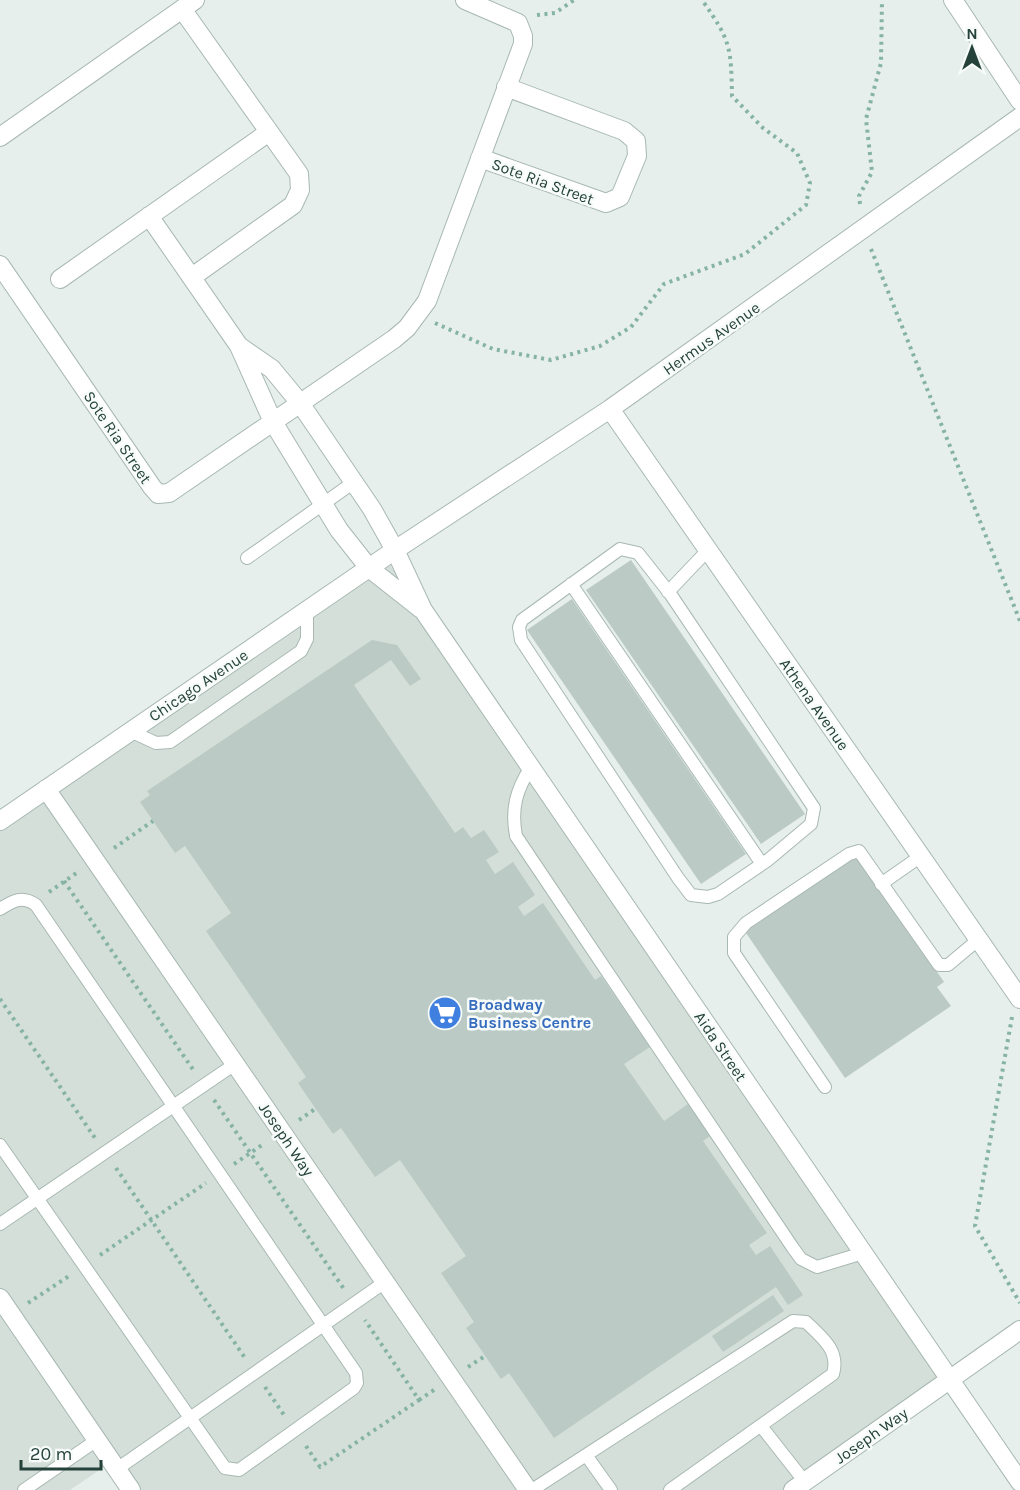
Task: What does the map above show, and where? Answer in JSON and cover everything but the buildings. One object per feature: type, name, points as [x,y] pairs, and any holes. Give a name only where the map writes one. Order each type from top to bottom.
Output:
[{"type":"street","points":[[465,0],[512,19]]},
{"type":"street","points":[[952,0],[1020,101]]},
{"type":"street","points":[[0,137],[189,4],[298,174],[297,198],[293,205],[192,278]]},
{"type":"street","name":"Sote Ria Street","points":[[0,265],[158,494],[169,493],[394,339],[419,314],[433,287],[523,44],[521,29],[512,19]]},
{"type":"street","name":"Sote Ria Street","points":[[480,158],[598,202],[614,201],[620,197],[627,182],[638,148],[631,135],[506,87]]},
{"type":"street","name":"Hermus Avenue","points":[[395,550],[610,409],[1020,117]]},
{"type":"street","points":[[60,279],[269,132]]},
{"type":"street","points":[[149,216],[239,346],[273,422],[339,530],[369,568]]},
{"type":"street","points":[[239,346],[272,369],[300,403],[354,482],[395,550]]},
{"type":"street","name":"Athena Avenue","points":[[610,409],[1019,993]]},
{"type":"street","name":"Chicago Avenue","points":[[0,821],[395,550]]},
{"type":"street","name":"Aida Street","points":[[395,550],[423,610],[1020,1482]]},
{"type":"street","name":"Aida Street","points":[[369,568],[423,610]]},
{"type":"street","name":"Joseph Way","points":[[46,789],[530,1490]]},
{"type":"street","points":[[0,1298],[131,1490]]},
{"type":"street","points":[[950,1380],[1020,1330]]},
{"type":"street","name":"Joseph Way","points":[[799,1486],[950,1380]]},
{"type":"lane","points":[[247,558],[354,482]]},
{"type":"lane","points":[[625,549],[638,553],[668,592],[814,808],[811,824],[762,864],[718,894],[708,897],[691,895],[521,640],[519,627],[522,620],[571,584],[617,551],[625,549]]},
{"type":"lane","points":[[668,592],[708,550]]},
{"type":"lane","points":[[571,584],[762,864]]},
{"type":"lane","points":[[130,731],[156,743],[170,742],[302,651],[307,639],[307,611]]},
{"type":"lane","points":[[531,767],[519,786],[513,809],[516,836],[793,1248],[801,1259],[817,1267],[863,1253]]},
{"type":"lane","points":[[825,1087],[734,953],[733,943],[747,923],[849,854],[862,853],[881,884],[939,965],[948,965],[979,939]]},
{"type":"lane","points":[[881,884],[921,856]]},
{"type":"lane","points":[[0,909],[16,900],[30,901],[36,905],[356,1373],[354,1388],[239,1470],[230,1471],[221,1465],[0,1145]]},
{"type":"lane","points":[[0,1224],[235,1064]]},
{"type":"lane","points":[[117,1469],[385,1282]]},
{"type":"lane","points":[[530,1490],[793,1321],[806,1322],[833,1350],[836,1360],[833,1374],[670,1490]]},
{"type":"lane","points":[[761,1426],[799,1486]]},
{"type":"lane","points":[[24,1490],[96,1440]]},
{"type":"lane","points":[[586,1455],[611,1490]]},
{"type":"path","points":[[512,19],[555,13],[574,0]]},
{"type":"path","points":[[419,314],[448,331],[493,349],[551,360],[600,346],[631,327],[664,284],[745,254],[806,205],[810,183],[797,153],[763,128],[732,96],[731,55],[725,32],[702,0]]},
{"type":"path","points":[[882,0],[881,63],[866,119],[872,172],[859,196],[863,229],[1020,621]]},
{"type":"path","points":[[1019,993],[975,1226],[1020,1303]]},
{"type":"path","points":[[11,1315],[315,1109]]},
{"type":"shaded area","points":[[383,555],[947,1379],[790,1490],[129,1490],[110,1463],[70,1490],[0,1490],[0,818]]},
{"type":"place","name":"Broadway Business Centre","points":[[445,1013]]}]
